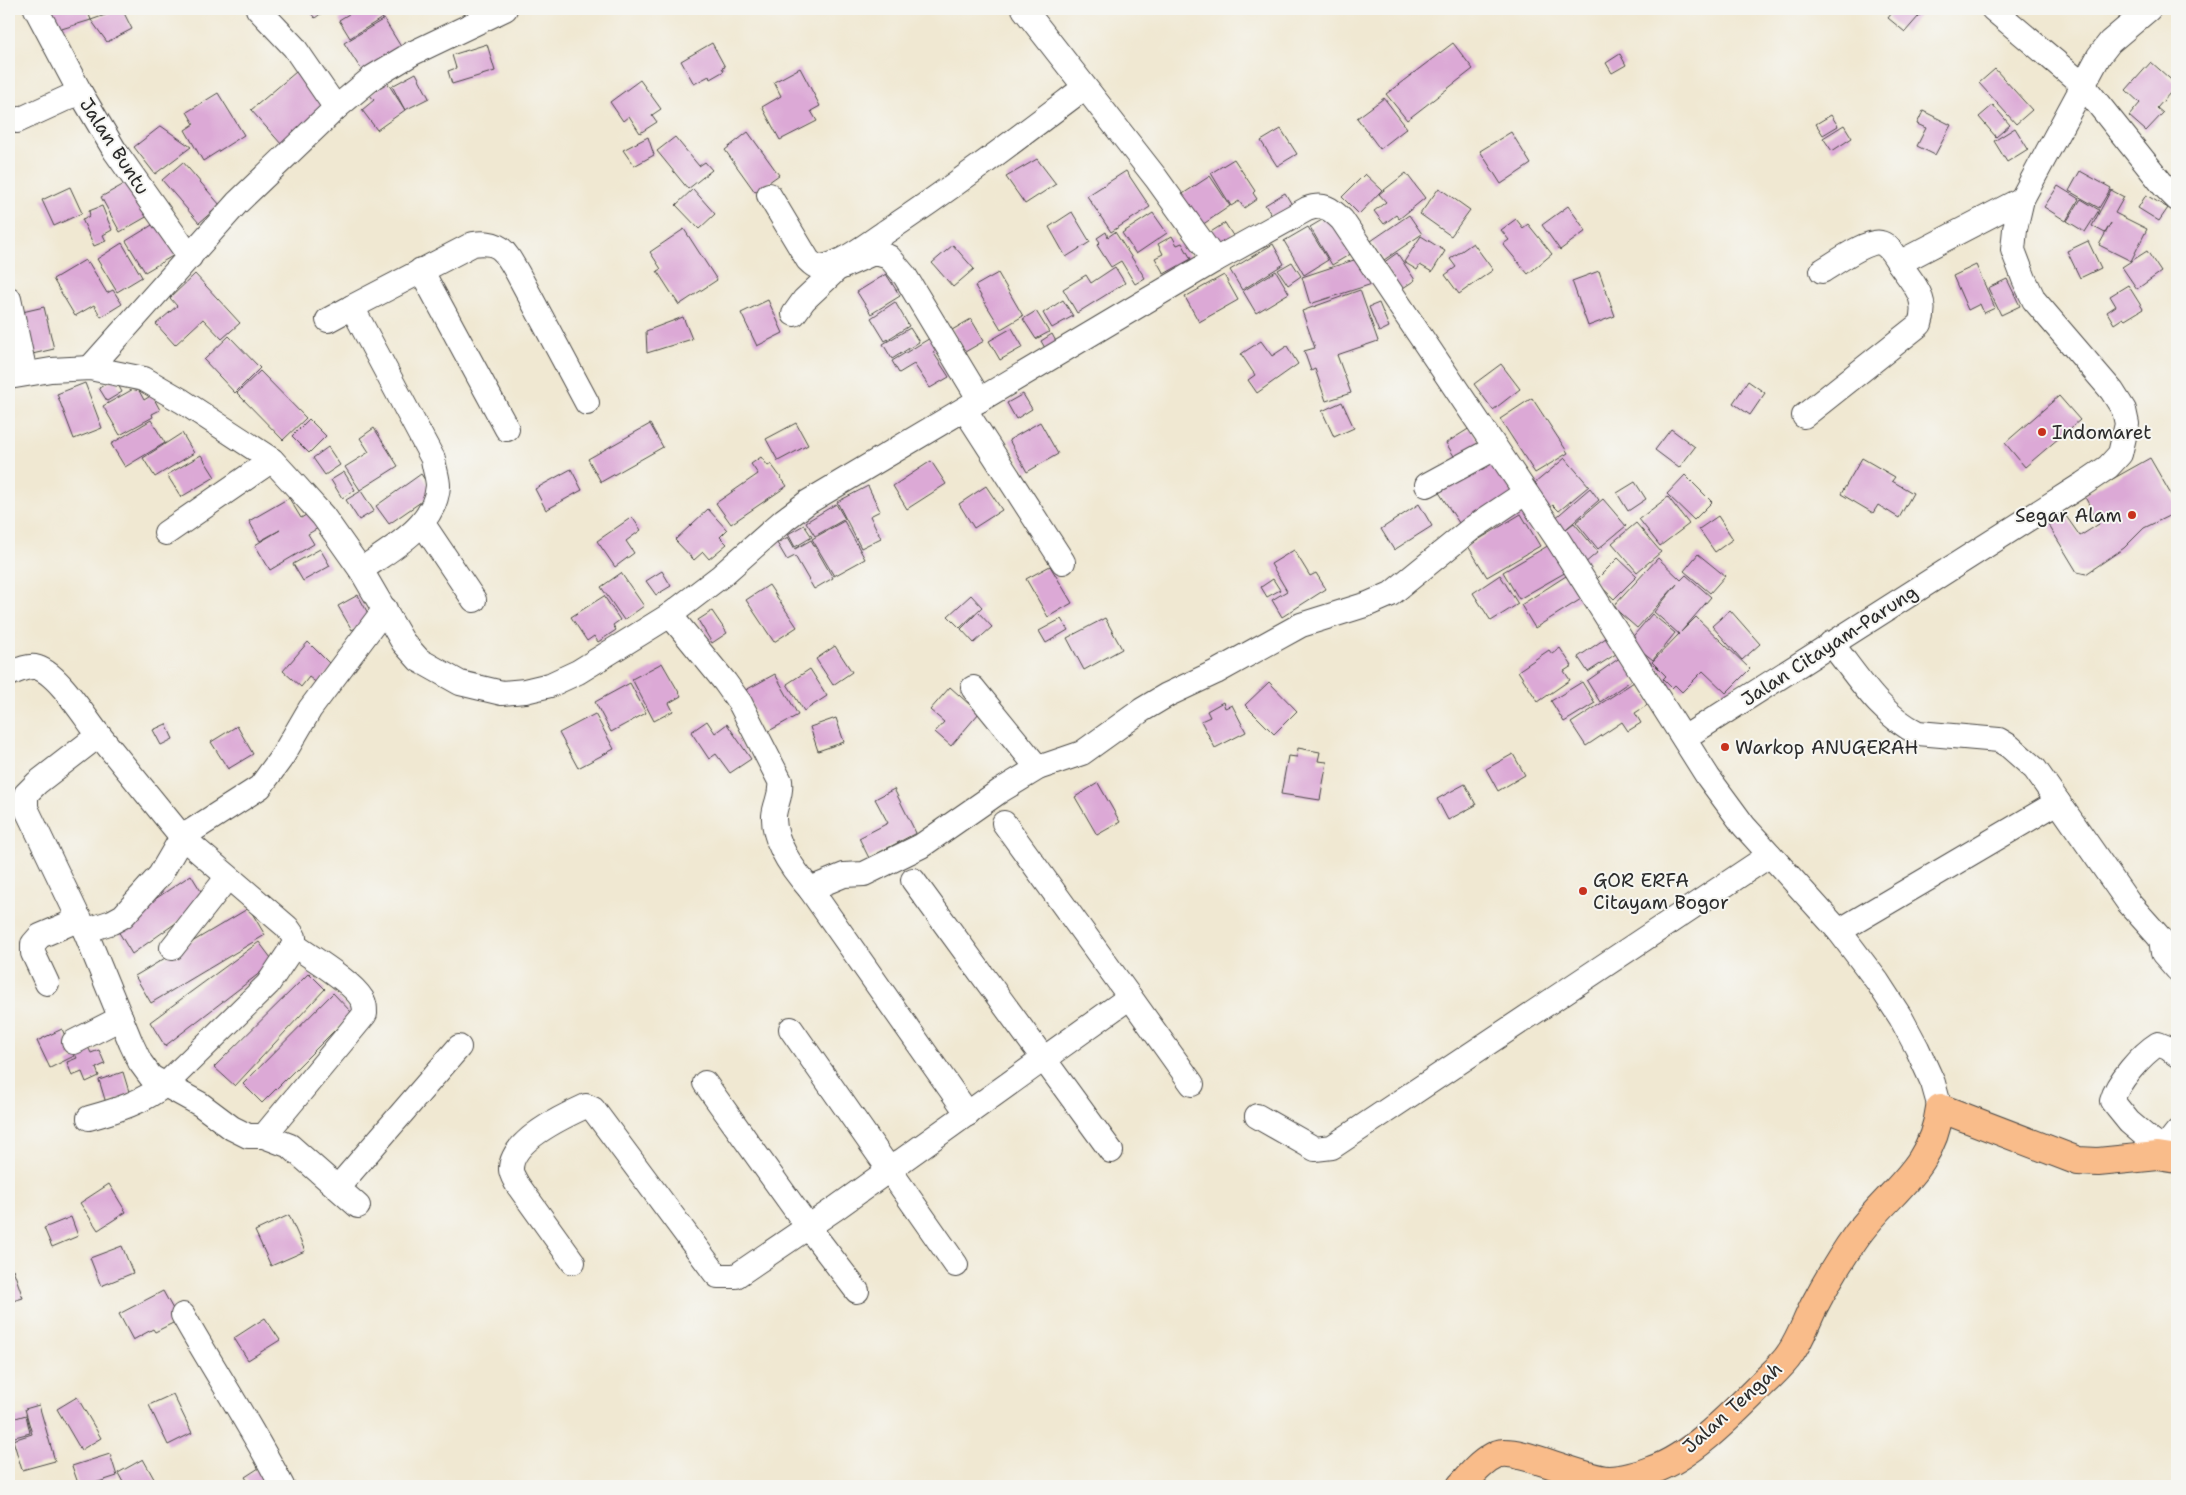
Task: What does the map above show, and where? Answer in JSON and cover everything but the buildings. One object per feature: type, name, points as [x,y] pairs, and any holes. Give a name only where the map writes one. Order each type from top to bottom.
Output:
[{"type":"main road","points":[[1940,1108],[2078,1161],[2098,1162],[2166,1155]]},
{"type":"main road","name":"Jalan Tengah","points":[[1461,1486],[1483,1462],[1500,1453],[1518,1455],[1585,1476],[1608,1480],[1653,1470],[1674,1459],[1702,1439],[1734,1412],[1790,1354],[1816,1302],[1857,1235],[1916,1170],[1929,1149],[1938,1126],[1940,1108]]},
{"type":"street","points":[[36,9],[80,92]]},
{"type":"street","points":[[258,9],[294,47],[336,108]]},
{"type":"street","points":[[90,368],[237,204],[336,108],[373,77],[413,53],[505,9]]},
{"type":"street","points":[[1024,9],[1156,178],[1215,260]]},
{"type":"street","points":[[1993,9],[2083,85],[2164,186],[2177,199]]},
{"type":"street","name":"Jalan Citayam-Parung","points":[[1684,738],[2089,480],[2108,467],[2120,454],[2127,424],[2124,410],[2112,391],[2034,300],[2013,250],[2015,229],[2022,199],[2099,56],[2110,42],[2148,9]]},
{"type":"street","points":[[769,195],[808,260],[813,266],[821,267],[838,261],[862,248],[948,191],[1084,88]]},
{"type":"street","name":"Jalan Buntu","points":[[17,121],[80,92],[115,151],[190,257]]},
{"type":"street","points":[[1899,263],[2022,199]]},
{"type":"street","points":[[9,299],[17,375],[51,370],[90,368],[144,379],[182,401],[272,460],[323,516],[361,570],[403,642],[419,660],[460,683],[502,693],[525,691],[550,685],[578,672],[670,615],[721,576],[784,520],[808,502],[1215,260],[1306,209],[1318,205],[1326,206],[1342,220],[1558,540],[1719,791],[1744,826],[1839,931],[1877,981],[1901,1018],[1933,1083],[1940,1108]]},
{"type":"street","points":[[328,320],[473,244],[486,242],[498,245],[513,264],[587,403]]},
{"type":"street","points":[[1804,416],[1920,324],[1924,311],[1922,299],[1888,247],[1880,242],[1870,243],[1822,271]]},
{"type":"street","points":[[794,314],[804,300],[837,269],[871,254],[890,257],[905,276],[972,405],[1063,562]]},
{"type":"street","points":[[421,270],[507,429]]},
{"type":"street","points":[[352,307],[432,460],[438,485],[435,498],[423,524],[361,570]]},
{"type":"street","points":[[1427,485],[1495,448]]},
{"type":"street","points":[[166,533],[272,460]]},
{"type":"street","points":[[810,889],[844,876],[864,874],[921,846],[1038,768],[1082,753],[1142,710],[1167,695],[1216,672],[1301,625],[1368,604],[1391,594],[1471,529],[1525,493]]},
{"type":"street","points":[[423,524],[474,600]]},
{"type":"street","points":[[47,983],[33,953],[33,944],[40,936],[82,925],[112,922],[123,916],[136,904],[160,875],[182,837],[260,787],[282,757],[310,709],[385,609]]},
{"type":"street","points":[[670,615],[740,703],[777,774],[781,786],[781,795],[774,814],[776,833],[797,874],[810,889],[968,1114]]},
{"type":"street","points":[[1831,643],[1882,706],[1908,728],[1918,733],[1999,740],[2009,746],[2035,769],[2128,902],[2161,939],[2163,953],[2177,969]]},
{"type":"street","points":[[9,674],[22,668],[34,667],[47,672],[182,837],[227,878],[287,927],[294,938],[294,945],[268,984],[166,1084],[155,1093],[130,1106],[89,1118]]},
{"type":"street","points":[[973,688],[1038,768]]},
{"type":"street","points":[[98,735],[17,799],[26,808],[82,925],[140,1062],[151,1077],[200,1104],[232,1128],[248,1136],[264,1136],[290,1146],[358,1206]]},
{"type":"street","points":[[1839,931],[2058,802]]},
{"type":"street","points":[[1004,823],[1192,1084]]},
{"type":"street","points":[[1257,1116],[1315,1149],[1332,1147],[1770,855]]},
{"type":"street","points":[[172,948],[227,878]]},
{"type":"street","points":[[913,880],[1111,1152]]},
{"type":"street","points":[[264,1136],[365,1014],[364,1002],[361,996],[348,984],[294,945]]},
{"type":"street","points":[[573,1262],[517,1184],[511,1170],[514,1157],[522,1146],[556,1120],[586,1106],[593,1109],[718,1276],[736,1276],[890,1170],[1130,997]]},
{"type":"street","points":[[74,1042],[121,1018]]},
{"type":"street","points":[[791,1029],[956,1265]]},
{"type":"street","points":[[2177,1055],[2168,1048],[2158,1044],[2149,1049],[2130,1071],[2114,1094],[2112,1101],[2129,1122],[2166,1155],[2177,1132]]},
{"type":"street","points":[[338,1187],[459,1047]]},
{"type":"street","points":[[705,1083],[808,1227],[857,1291]]},
{"type":"street","points":[[183,1315],[219,1380],[260,1444],[282,1486]]},
{"type":"place","name":"Indomaret","points":[[2042,432]]},
{"type":"place","name":"Segar Alam","points":[[2132,515]]},
{"type":"place","name":"Warkop ANUGERAH","points":[[1725,747]]},
{"type":"place","name":"GOR ERFA Citayam Bogor","points":[[1583,891]]}]
